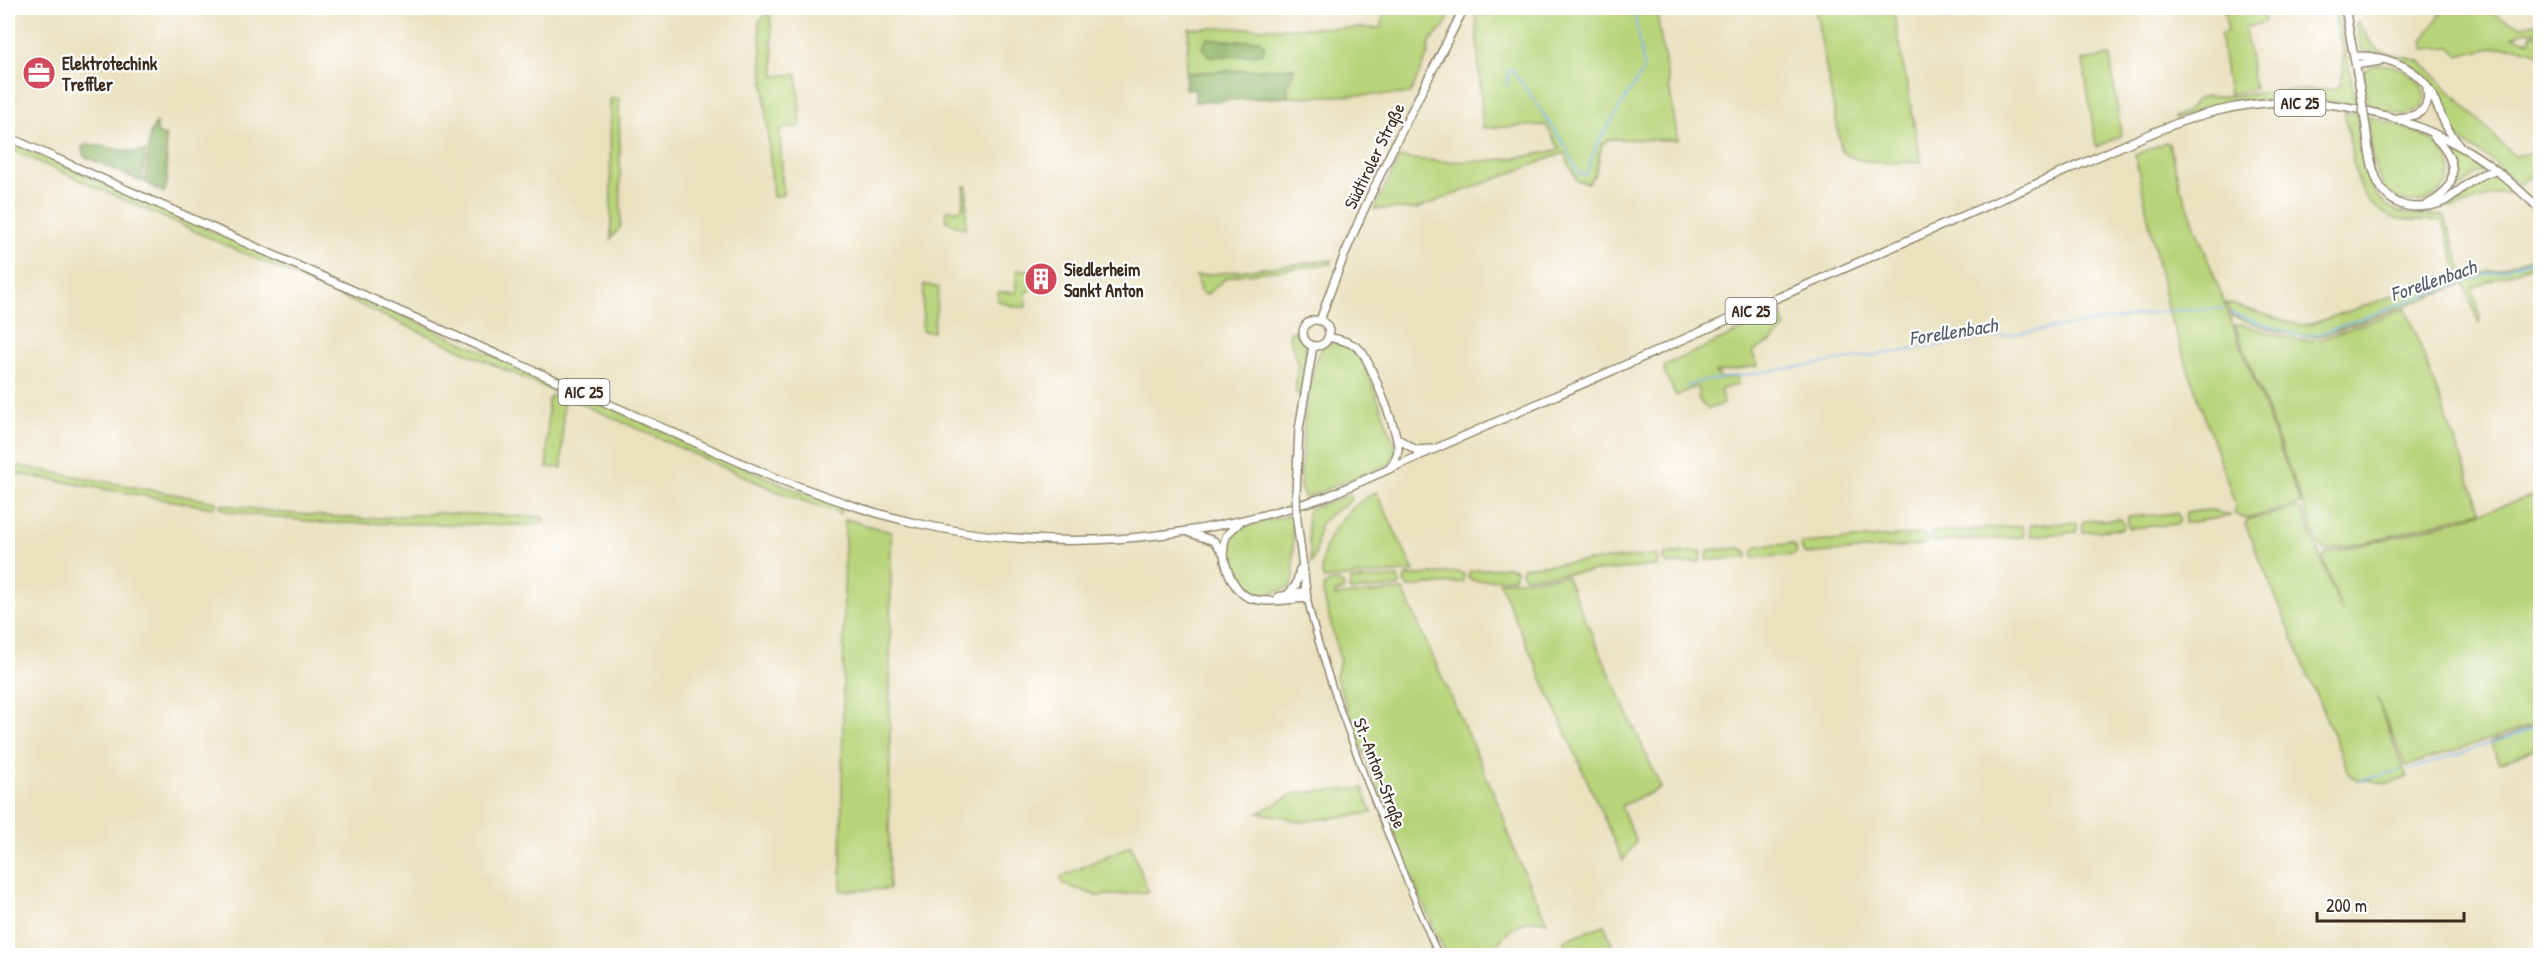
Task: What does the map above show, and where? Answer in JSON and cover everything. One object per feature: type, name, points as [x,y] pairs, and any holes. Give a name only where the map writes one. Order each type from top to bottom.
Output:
[{"type":"main road","name":"Südtiroler Straße","points":[[1320,321],[1331,285],[1366,206],[1464,8]]},
{"type":"main road","points":[[2345,8],[2355,56],[2371,164],[2381,188],[2397,202],[2424,207],[2443,199],[2484,172],[2497,171]]},
{"type":"main road","points":[[2355,56],[2383,60],[2406,67],[2426,85],[2432,94],[2445,128],[2461,147]]},
{"type":"main road","points":[[2356,65],[2383,60]]},
{"type":"main road","points":[[2392,118],[2413,117],[2421,112],[2428,100],[2426,85]]},
{"type":"main road","name":"AIC 25","points":[[8,136],[773,477],[842,502],[911,522],[989,535],[1042,540],[1099,540],[1187,532],[1239,523],[1328,496],[2182,121],[2220,110],[2294,102],[2344,106],[2392,118],[2461,147],[2497,171],[2541,209]]},
{"type":"main road","points":[[2427,132],[2444,146],[2452,162],[2450,183],[2443,199]]},
{"type":"main road","points":[[1320,321],[1327,327],[1328,337],[1322,344],[1313,346],[1305,340],[1304,331],[1310,322],[1320,321]]},
{"type":"main road","points":[[1328,337],[1349,343],[1361,351],[1398,439],[1398,455],[1387,471]]},
{"type":"main road","points":[[1307,598],[1301,561],[1296,493],[1302,404],[1313,346]]},
{"type":"main road","points":[[1398,439],[1416,450],[1434,449]]},
{"type":"main road","points":[[1239,523],[1225,539],[1225,555],[1231,580],[1241,594],[1256,600],[1307,598]]},
{"type":"main road","points":[[1187,532],[1214,541],[1225,555]]},
{"type":"main road","points":[[1289,593],[1298,580],[1301,561]]},
{"type":"main road","points":[[1267,600],[1289,593],[1307,598]]},
{"type":"street","name":"St.-Anton-Straße","points":[[1307,598],[1318,646],[1339,708],[1404,878],[1439,956]]},
{"type":"green space","points":[[1443,8],[1453,8],[1445,25],[1429,43],[1428,54],[1410,94],[1288,97],[1287,84],[1294,68],[1186,73],[1189,28],[1382,28],[1383,12],[1443,12]]},
{"type":"green space","points":[[1475,8],[1656,8],[1678,140],[1609,139],[1602,144],[1595,175],[1588,183],[1577,181],[1564,153],[1416,209],[1374,209],[1400,157],[1439,161],[1480,161],[1522,157],[1560,149],[1546,125],[1483,128]]},
{"type":"green space","points":[[1815,8],[1893,8],[1921,162],[1870,162],[1842,152]]},
{"type":"green space","points":[[2224,8],[2262,8],[2265,22],[2245,28],[2255,89],[2229,94],[2220,34],[2228,31]]},
{"type":"green space","points":[[2333,8],[2338,8],[2356,105],[2310,100],[2265,101],[2220,107],[2176,119],[2174,117],[2187,111],[2197,100],[2205,96],[2221,97],[2291,90],[2337,89],[2343,73],[2343,62]]},
{"type":"green space","points":[[2445,8],[2486,8],[2502,19],[2522,26],[2540,22],[2540,32],[2526,31],[2513,37],[2530,41],[2532,34],[2540,35],[2540,54],[2531,50],[2510,47],[2458,56],[2451,47],[2424,49],[2422,41]]},
{"type":"green space","points":[[770,14],[775,76],[797,74],[801,126],[780,129],[783,195],[773,197],[759,22],[764,15]]},
{"type":"green space","points":[[2358,22],[2371,43],[2380,51],[2420,61],[2514,156],[2538,152],[2540,167],[2520,185],[2493,162],[2452,133],[2431,82],[2420,70],[2403,61],[2362,50],[2355,24]]},
{"type":"green space","points":[[1207,38],[1236,41],[1259,40],[1264,45],[1263,53],[1209,56],[1202,48]]},
{"type":"green space","points":[[2110,56],[2121,136],[2096,147],[2083,60]]},
{"type":"green space","points":[[2382,64],[2404,70],[2420,84],[2425,98],[2420,110],[2404,115],[2367,106],[2364,71],[2370,66]]},
{"type":"green space","points":[[1295,68],[1287,84],[1288,97],[1195,102],[1195,89],[1185,89],[1186,73]]},
{"type":"green space","points":[[610,99],[619,99],[621,226],[611,239]]},
{"type":"green space","points":[[2344,112],[2357,114],[2366,175],[2380,200],[2392,209],[2408,214],[2445,217],[2464,277],[2470,278],[2540,255],[2540,262],[2472,288],[2480,315],[2479,324],[2464,284],[2324,335],[2289,334],[2232,316],[2227,303],[2299,325],[2311,324],[2458,274],[2443,221],[2396,218],[2380,211],[2369,201],[2361,189],[2356,174]]},
{"type":"green space","points":[[2368,116],[2419,133],[2443,151],[2450,165],[2449,178],[2442,190],[2431,198],[2418,202],[2404,201],[2391,194],[2380,180],[2375,165]]},
{"type":"green space","points":[[156,123],[158,134],[166,136],[167,183],[164,193],[145,182],[150,134]]},
{"type":"green space","points":[[8,141],[125,193],[137,201],[144,201],[315,277],[333,288],[342,289],[793,489],[841,506],[840,514],[779,492],[8,148]]},
{"type":"green space","points":[[2166,142],[2169,144],[2180,186],[2301,504],[2246,519],[2234,513],[2235,504],[2168,311],[2135,155]]},
{"type":"green space","points":[[88,144],[133,152],[145,151],[142,182],[83,155],[82,147]]},
{"type":"green space","points":[[2449,146],[2488,170],[2478,173],[2447,196],[2455,171],[2454,159]]},
{"type":"green space","points":[[2489,176],[2497,178],[2515,193],[2501,193],[2453,208],[2449,207],[2449,202],[2481,178]]},
{"type":"green space","points":[[964,186],[967,186],[966,229],[946,221],[946,210],[958,210],[963,207]]},
{"type":"green space","points":[[1332,260],[1330,264],[1226,278],[1206,295],[1200,291],[1196,276]]},
{"type":"green space","points":[[1016,270],[1031,270],[1031,291],[1026,291],[1026,307],[1015,307],[998,301],[998,292],[1016,292]]},
{"type":"green space","points":[[924,284],[939,288],[933,332],[922,331]]},
{"type":"green space","points":[[2406,308],[2481,511],[2368,542],[2324,550],[2317,542],[2235,325],[2240,324],[2300,340],[2322,339]]},
{"type":"green space","points":[[1782,312],[1785,328],[1771,342],[1752,352],[1758,366],[1715,373],[1724,379],[1737,376],[1738,384],[1720,390],[1724,404],[1708,409],[1700,400],[1698,388],[1694,387],[1676,396],[1664,371],[1665,365]]},
{"type":"green space","points":[[1294,331],[1301,336],[1306,351],[1305,370],[1299,395],[1295,391],[1298,365],[1289,336]]},
{"type":"green space","points":[[1333,343],[1352,350],[1365,365],[1396,448],[1394,458],[1389,464],[1305,498],[1300,487],[1305,411],[1316,359],[1323,347]]},
{"type":"green space","points":[[554,395],[563,399],[562,468],[547,467],[548,402]]},
{"type":"green space","points":[[8,464],[216,502],[216,505],[212,508],[8,472]]},
{"type":"green space","points":[[1376,492],[1414,571],[1323,579],[1324,552],[1336,528],[1354,507]]},
{"type":"green space","points":[[2540,493],[2540,723],[2406,766],[2376,697],[2407,778],[2387,784],[2370,780],[2357,781],[2349,773],[2245,524],[2249,520],[2295,508],[2302,511],[2343,614],[2323,559],[2326,553],[2434,526]]},
{"type":"green space","points":[[1350,494],[1352,499],[1321,524],[1316,554],[1311,563],[1308,510]]},
{"type":"green space","points":[[220,504],[284,513],[367,519],[439,513],[544,517],[544,521],[540,525],[324,523],[230,512],[221,508]]},
{"type":"green space","points":[[2212,510],[2231,516],[2185,523],[2186,512]]},
{"type":"green space","points":[[2177,513],[2180,519],[2178,524],[2130,528],[2128,526],[2128,517]]},
{"type":"green space","points":[[1292,514],[1294,578],[1290,587],[1268,594],[1254,594],[1241,584],[1231,566],[1228,546],[1230,538],[1240,528]]},
{"type":"green space","points":[[845,519],[891,532],[889,889],[841,891]]},
{"type":"green space","points":[[2120,519],[2124,524],[2123,529],[2083,532],[2082,523],[2084,521]]},
{"type":"green space","points":[[2075,522],[2076,532],[2031,536],[2030,525]]},
{"type":"green space","points":[[2022,526],[2024,537],[1932,542],[1931,537],[1934,532]]},
{"type":"green space","points":[[1922,534],[1927,538],[1925,545],[1805,554],[1801,550],[1802,543]]},
{"type":"green space","points":[[1791,544],[1796,547],[1796,553],[1793,555],[1754,558],[1752,553],[1756,546]]},
{"type":"green space","points":[[1739,548],[1747,551],[1747,558],[1707,560],[1708,550]]},
{"type":"green space","points":[[1702,552],[1700,562],[1668,565],[1664,561],[1665,554]]},
{"type":"green space","points":[[1656,555],[1659,559],[1657,566],[1525,577],[1522,574],[1522,567]]},
{"type":"green space","points":[[1507,567],[1516,569],[1514,578],[1475,581],[1468,578],[1470,571]]},
{"type":"green space","points":[[1458,572],[1464,574],[1463,582],[1408,587],[1404,582],[1406,576]]},
{"type":"green space","points":[[1566,576],[1661,788],[1621,806],[1636,841],[1623,861],[1499,582]]},
{"type":"green space","points":[[1398,577],[1400,585],[1398,587],[1351,591],[1349,588],[1351,580]]},
{"type":"green space","points":[[1339,581],[1344,585],[1343,591],[1336,592],[1335,596],[1403,590],[1500,807],[1515,853],[1547,922],[1537,920],[1520,923],[1506,934],[1489,955],[1446,955],[1407,868],[1336,677],[1340,660],[1323,593],[1324,586],[1328,583]]},
{"type":"green space","points":[[2540,725],[2540,747],[2499,763],[2490,742]]},
{"type":"green space","points":[[1363,788],[1372,813],[1299,822],[1285,817],[1258,813],[1296,793]]},
{"type":"green space","points":[[1131,845],[1148,892],[1098,896],[1063,884],[1061,877]]},
{"type":"green space","points":[[1604,925],[1616,955],[1564,955],[1564,940]]},
{"type":"waterway","points":[[1507,86],[1509,69],[1512,69],[1567,148],[1578,173],[1586,175],[1597,144],[1644,69],[1634,8]]},
{"type":"waterway","name":"Forellenbach","points":[[2230,313],[2302,336],[2322,333],[2411,300],[2540,257]]},
{"type":"waterway","name":"Forellenbach","points":[[1687,386],[1698,382],[2167,311],[2224,308]]},
{"type":"waterway","points":[[2409,770],[2540,727]]},
{"type":"waterway","points":[[2357,781],[2401,770]]},
{"type":"place","name":"Elektrotechink Treffler","points":[[39,73]]},
{"type":"place","name":"Siedlerheim Sankt Anton","points":[[1041,279]]}]
